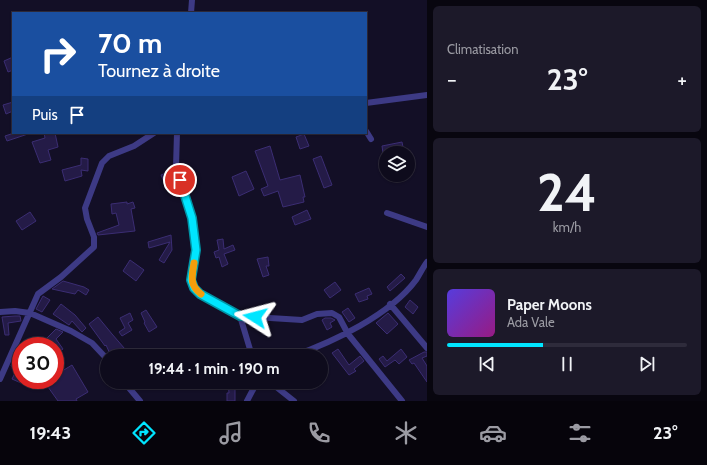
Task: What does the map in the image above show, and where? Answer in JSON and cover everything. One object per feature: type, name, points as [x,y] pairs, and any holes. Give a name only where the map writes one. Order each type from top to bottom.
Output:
[{"type":"street","points":[[191,12],[192,0]]},
{"type":"street","points":[[367,103],[427,95]]},
{"type":"street","points":[[367,133],[371,139]]},
{"type":"street","points":[[0,379],[38,294],[61,277],[94,247],[94,237],[87,219],[85,208],[102,163],[108,156],[134,146],[152,134]]},
{"type":"street","points":[[177,134],[176,167],[192,218],[196,250],[191,280],[194,288],[200,294],[240,316],[302,320],[317,314],[332,313],[338,317],[348,334],[402,401]]},
{"type":"street","points":[[387,213],[427,227]]},
{"type":"street","points":[[310,349],[348,334],[390,304],[415,280],[426,265]]},
{"type":"street","points":[[390,304],[427,348]]},
{"type":"street","points":[[0,312],[15,311],[30,313],[71,331],[92,343],[100,352]]},
{"type":"street","points":[[240,316],[250,349]]},
{"type":"street","points":[[130,389],[140,401]]},
{"type":"street","points":[[247,401],[253,389]]},
{"type":"street","points":[[279,389],[294,401]]},
{"type":"building","points":[[12,57],[12,70],[8,72],[4,61]]},
{"type":"building","points":[[12,102],[12,111],[6,114],[3,105]]},
{"type":"building","points":[[12,134],[28,134],[7,141],[5,136]]},
{"type":"building","points":[[44,134],[55,134],[58,147],[48,150],[51,160],[40,163],[32,142],[45,138]]},
{"type":"building","points":[[304,134],[309,146],[300,149],[296,137]]},
{"type":"building","points":[[402,142],[403,146],[382,146]]},
{"type":"building","points":[[270,146],[280,180],[300,175],[305,197],[303,197],[304,202],[283,207],[278,191],[264,196],[261,189],[268,186],[255,151]]},
{"type":"building","points":[[321,156],[332,185],[324,188],[313,159]]},
{"type":"building","points":[[81,158],[88,159],[88,171],[81,170],[82,176],[65,181],[62,170],[81,165]]},
{"type":"building","points":[[171,171],[174,180],[165,184],[161,175]]},
{"type":"building","points":[[246,171],[254,189],[239,196],[232,177]]},
{"type":"building","points":[[127,202],[127,204],[133,202],[135,208],[131,209],[135,231],[98,235],[97,233],[119,225],[116,213],[112,214],[111,204]]},
{"type":"building","points":[[307,210],[311,219],[295,225],[292,217]]},
{"type":"building","points":[[30,212],[36,221],[22,230],[16,221]]},
{"type":"building","points":[[171,235],[172,250],[164,263],[159,260],[170,242],[149,248],[148,242]]},
{"type":"building","points":[[223,239],[224,249],[233,245],[235,250],[224,254],[228,264],[222,267],[219,257],[216,258],[214,252],[219,250],[217,240]]},
{"type":"building","points":[[268,257],[269,266],[266,266],[269,275],[263,277],[257,259]]},
{"type":"building","points":[[130,260],[144,270],[136,281],[123,271]]},
{"type":"building","points":[[401,274],[405,278],[390,291],[387,287]]},
{"type":"building","points":[[63,281],[89,290],[86,295],[78,290],[75,294],[52,289]]},
{"type":"building","points":[[335,282],[341,290],[330,298],[324,290]]},
{"type":"building","points":[[369,288],[372,294],[367,296],[368,299],[359,302],[355,294]]},
{"type":"building","points":[[43,296],[50,300],[42,312],[36,309]]},
{"type":"building","points":[[410,300],[418,307],[413,314],[405,307]]},
{"type":"building","points":[[61,304],[75,315],[86,328],[82,332],[72,321],[69,325],[53,314]]},
{"type":"building","points":[[348,308],[355,318],[349,322],[342,312]]},
{"type":"building","points":[[146,310],[157,327],[149,332],[141,313]]},
{"type":"building","points":[[130,313],[133,320],[128,323],[132,330],[122,336],[119,332],[125,328],[120,318]]},
{"type":"building","points":[[388,313],[398,324],[387,334],[376,323]]},
{"type":"building","points":[[20,316],[21,321],[8,323],[9,335],[5,335],[2,317]]},
{"type":"building","points":[[98,317],[125,349],[108,349],[89,324]]},
{"type":"building","points":[[325,318],[335,320],[330,323],[332,327],[327,330],[322,320]]},
{"type":"building","points":[[56,329],[63,332],[58,337],[48,337]]},
{"type":"building","points":[[338,349],[349,365],[360,356],[364,361],[354,369],[356,371],[349,375],[332,353]]},
{"type":"building","points":[[401,349],[407,357],[399,364],[395,360],[385,367],[379,359],[383,356],[387,361]]},
{"type":"building","points":[[424,352],[427,352],[427,356],[422,358],[427,366],[427,382],[414,363],[412,364],[409,360]]},
{"type":"building","points":[[72,365],[88,392],[76,399],[77,401],[58,401],[49,389],[64,389],[64,370]]},
{"type":"building","points":[[229,389],[235,389],[235,401],[227,401],[227,393],[229,393]]},
{"type":"slow traffic","points":[[194,263],[191,280],[194,288],[201,294]]},
{"type":"route","points":[[180,180],[192,218],[196,250],[191,280],[194,288],[200,294],[240,316],[255,317]]}]
